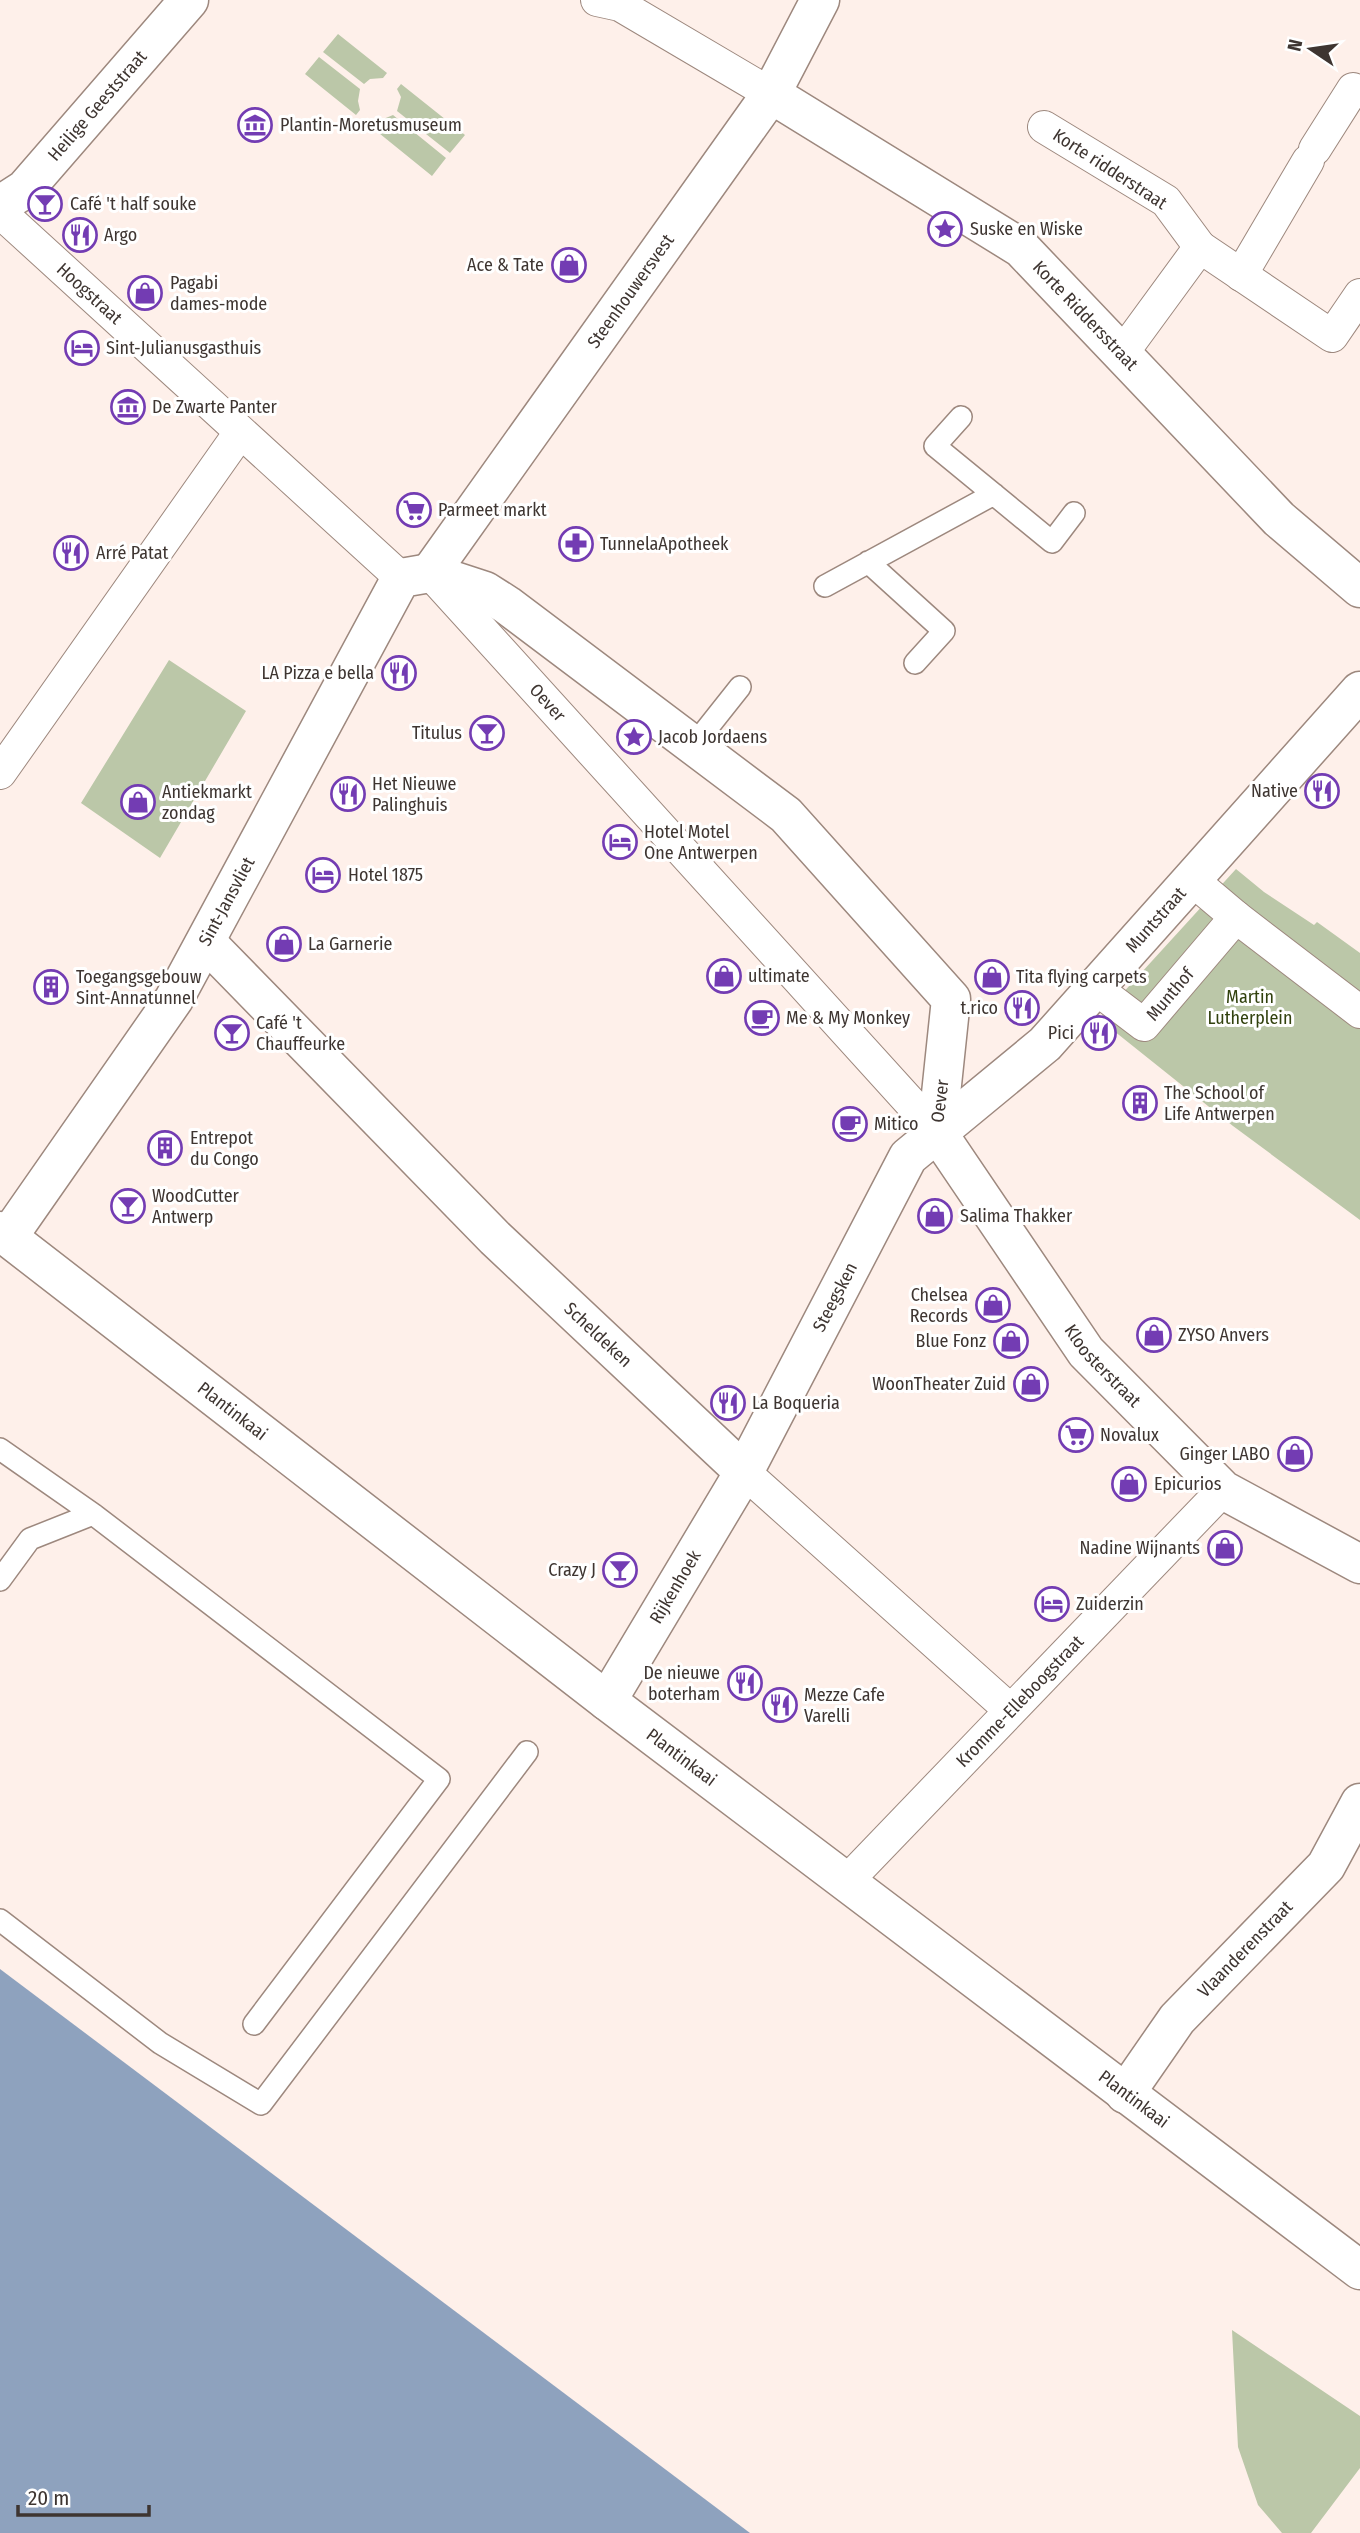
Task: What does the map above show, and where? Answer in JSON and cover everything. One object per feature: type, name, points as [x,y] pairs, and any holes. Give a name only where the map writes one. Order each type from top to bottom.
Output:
[{"type":"street","name":"Heilige Geeststraat","points":[[0,205],[24,189],[190,0]]},
{"type":"street","points":[[597,0],[620,5],[771,94]]},
{"type":"street","name":"Steenhouwersvest","points":[[415,575],[771,94],[820,0]]},
{"type":"street","points":[[1241,275],[1353,89]]},
{"type":"street","name":"Korte Riddersstraat","points":[[771,94],[1021,248],[1279,519],[1360,588]]},
{"type":"street","name":"Korte ridderstraat","points":[[1044,127],[1166,201],[1200,247],[1332,336],[1360,295]]},
{"type":"street","name":"Hoogstraat","points":[[0,212],[239,433]]},
{"type":"street","points":[[1121,355],[1200,247]]},
{"type":"street","points":[[0,773],[239,433],[415,575]]},
{"type":"street","name":"Oever","points":[[415,575],[485,591],[507,605],[786,815],[951,999],[937,1132]]},
{"type":"street","name":"Oever","points":[[415,575],[937,1132]]},
{"type":"street","name":"Sint-Jansvliet","points":[[4,1234],[147,1039],[206,942],[415,575]]},
{"type":"street","name":"Muntstraat","points":[[937,1132],[1045,1044],[1360,691]]},
{"type":"street","points":[[1191,880],[1360,1012]]},
{"type":"street","name":"Munthof","points":[[1094,987],[1144,1025],[1236,917]]},
{"type":"street","name":"Scheldeken","points":[[206,942],[495,1238],[744,1472],[1009,1709]]},
{"type":"street","name":"Steegsken","points":[[744,1472],[908,1157],[937,1132]]},
{"type":"street","name":"Kloosterstraat","points":[[937,1132],[1086,1352],[1223,1490],[1360,1564]]},
{"type":"street","name":"Plantinkaai","points":[[4,1234],[607,1701],[848,1880],[1125,2094],[1360,2270]]},
{"type":"street","name":"Rijkenhoek","points":[[607,1701],[744,1472]]},
{"type":"street","name":"Kromme-Elleboogstraat","points":[[848,1880],[1009,1709],[1223,1490]]},
{"type":"street","name":"Vlaanderenstraat","points":[[1125,2094],[1177,2020],[1326,1866],[1360,1803]]},
{"type":"lane","points":[[961,417],[935,446],[1052,542],[1074,513]]},
{"type":"lane","points":[[825,586],[993,494]]},
{"type":"lane","points":[[868,562],[944,631],[915,663]]},
{"type":"lane","points":[[694,745],[740,687]]},
{"type":"lane","points":[[0,1449],[93,1514],[439,1779],[254,2024]]},
{"type":"lane","points":[[0,1580],[30,1539],[93,1514]]},
{"type":"lane","points":[[0,1920],[160,2043],[261,2104],[527,1752]]},
{"type":"green space","points":[[338,34],[387,73],[383,78],[370,79],[364,84],[323,52]]},
{"type":"green space","points":[[319,57],[360,89],[360,110],[356,115],[305,74]]},
{"type":"green space","points":[[401,84],[465,135],[450,153],[397,111],[401,97],[397,89]]},
{"type":"green space","points":[[393,115],[446,158],[432,176],[369,125],[373,119],[381,120]]},
{"type":"green space","points":[[169,660],[246,711],[160,858],[81,803]]},
{"type":"green space","name":"Martin Lutherplein","points":[[1236,869],[1264,892],[1314,925],[1317,922],[1360,953],[1360,1220],[1233,1126],[1099,1019]]},
{"type":"green space","points":[[1232,2330],[1360,2416],[1360,2468],[1311,2533],[1282,2533],[1258,2505],[1238,2447]]},
{"type":"water","points":[[0,1969],[750,2533],[0,2533]]},
{"type":"place","name":"Plantin-Moretusmuseum","points":[[255,125]]},
{"type":"place","name":"Café 't half souke","points":[[45,204]]},
{"type":"place","name":"Suske en Wiske","points":[[945,229]]},
{"type":"place","name":"Argo","points":[[80,235]]},
{"type":"place","name":"Ace & Tate","points":[[569,265]]},
{"type":"place","name":"Pagabi dames-mode","points":[[145,293]]},
{"type":"place","name":"Sint-Julianusgasthuis","points":[[82,348]]},
{"type":"place","name":"De Zwarte Panter","points":[[128,407]]},
{"type":"place","name":"Parmeet markt","points":[[414,510]]},
{"type":"place","name":"TunnelaApotheek","points":[[576,544]]},
{"type":"place","name":"Arré Patat","points":[[71,553]]},
{"type":"place","name":"LA Pizza e bella","points":[[399,673]]},
{"type":"place","name":"Titulus","points":[[487,733]]},
{"type":"place","name":"Jacob Jordaens","points":[[634,737]]},
{"type":"place","name":"Native","points":[[1322,791]]},
{"type":"place","name":"Het Nieuwe Palinghuis","points":[[348,794]]},
{"type":"place","name":"Antiekmarkt zondag","points":[[138,802]]},
{"type":"place","name":"Hotel Motel One Antwerpen","points":[[620,842]]},
{"type":"place","name":"Hotel 1875","points":[[323,875]]},
{"type":"place","name":"La Garnerie","points":[[284,944]]},
{"type":"place","name":"ultimate","points":[[724,976]]},
{"type":"place","name":"Tita flying carpets","points":[[992,977]]},
{"type":"place","name":"Toegangsgebouw Sint-Annatunnel","points":[[51,987]]},
{"type":"place","name":"t.rico","points":[[1022,1008]]},
{"type":"place","name":"Me & My Monkey","points":[[762,1018]]},
{"type":"place","name":"Café 't Chauffeurke","points":[[232,1033]]},
{"type":"place","name":"Pici","points":[[1099,1033]]},
{"type":"place","name":"The School of Life Antwerpen","points":[[1140,1103]]},
{"type":"place","name":"Mitico","points":[[850,1124]]},
{"type":"place","name":"Entrepot du Congo","points":[[165,1148]]},
{"type":"place","name":"WoodCutter Antwerp","points":[[128,1206]]},
{"type":"place","name":"Salima Thakker","points":[[935,1216]]},
{"type":"place","name":"Chelsea Records","points":[[993,1305]]},
{"type":"place","name":"ZYSO Anvers","points":[[1154,1335]]},
{"type":"place","name":"Blue Fonz","points":[[1011,1341]]},
{"type":"place","name":"WoonTheater Zuid","points":[[1031,1384]]},
{"type":"place","name":"La Boqueria","points":[[728,1403]]},
{"type":"place","name":"Novalux","points":[[1076,1435]]},
{"type":"place","name":"Ginger LABO","points":[[1295,1454]]},
{"type":"place","name":"Epicurios","points":[[1129,1484]]},
{"type":"place","name":"Nadine Wijnants","points":[[1225,1548]]},
{"type":"place","name":"Crazy J","points":[[620,1570]]},
{"type":"place","name":"Zuiderzin","points":[[1052,1604]]},
{"type":"place","name":"De nieuwe boterham","points":[[745,1683]]},
{"type":"place","name":"Mezze Cafe Varelli","points":[[780,1705]]}]
